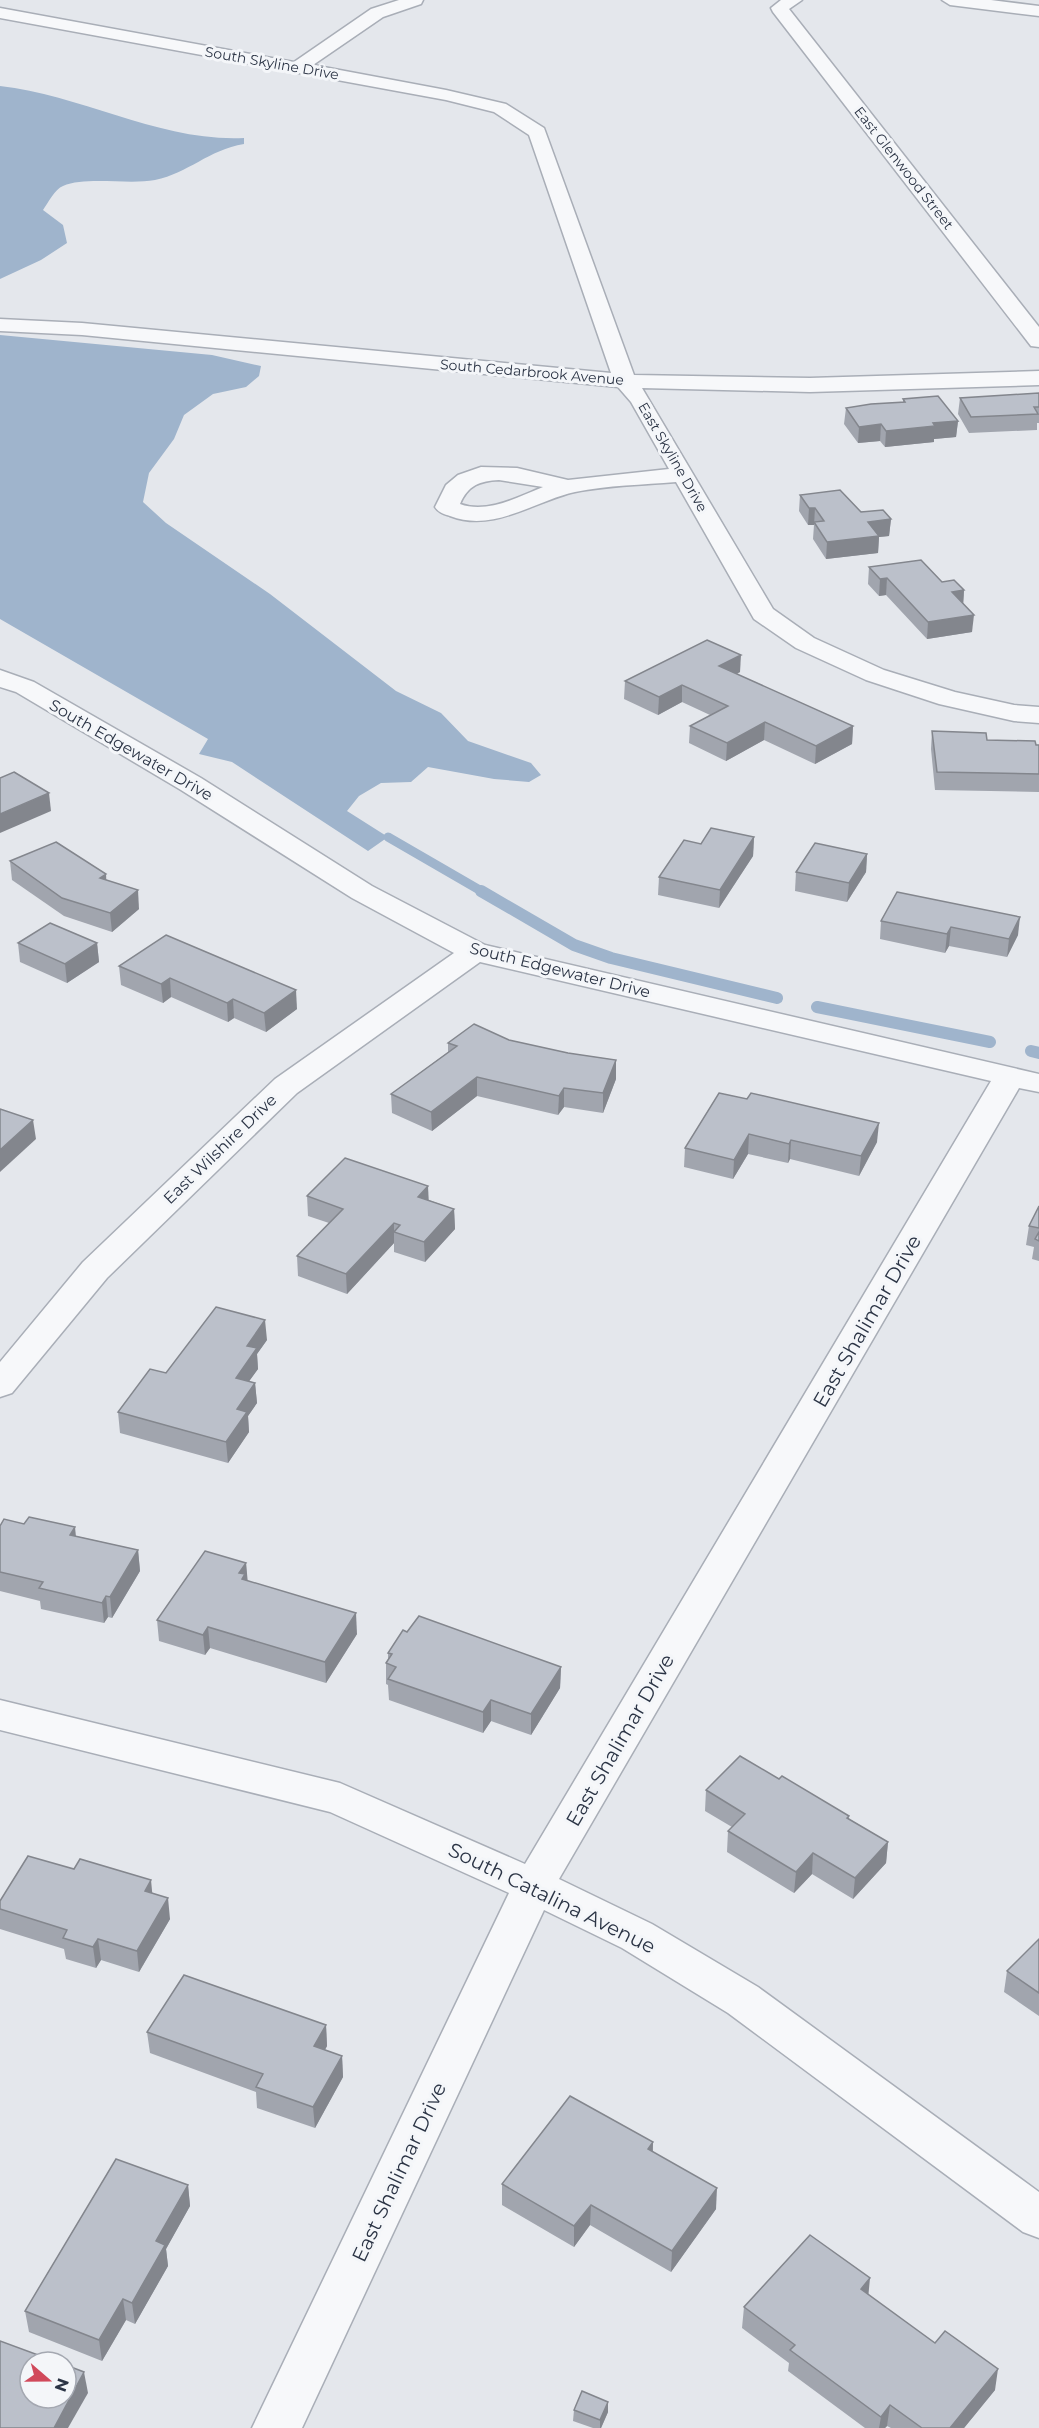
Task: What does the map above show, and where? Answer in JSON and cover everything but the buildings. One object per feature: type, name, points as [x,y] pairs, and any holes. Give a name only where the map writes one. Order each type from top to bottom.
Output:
[{"type":"street","points":[[297,68],[377,13],[415,0]]},
{"type":"street","name":"East Glenwood Street","points":[[794,0],[779,8],[1039,341]]},
{"type":"street","points":[[950,0],[1039,10]]},
{"type":"street","name":"South Skyline Drive","points":[[0,13],[446,95],[500,108],[537,132]]},
{"type":"street","name":"East Skyline Drive","points":[[537,132],[625,381],[640,400],[763,614],[805,643],[850,665],[948,698],[1039,715]]},
{"type":"street","name":"South Cedarbrook Avenue","points":[[0,325],[27,325],[625,381],[810,385],[1039,378]]},
{"type":"street","points":[[568,487],[682,475]]},
{"type":"street","name":"South Edgewater Drive","points":[[0,678],[24,687],[171,773],[362,892],[475,952],[1025,1079]]},
{"type":"street","name":"East Wilshire Drive","points":[[0,1385],[95,1270],[286,1086],[475,952]]},
{"type":"street","name":"East Shalimar Drive","points":[[277,2428],[534,1886],[1025,1079]]},
{"type":"street","name":"South Catalina Avenue","points":[[0,1715],[340,1800],[534,1886],[637,1936],[743,2000],[1039,2218]]},
{"type":"water","points":[[0,86],[61,98],[182,133],[244,138],[244,144],[220,151],[167,177],[155,180],[95,181],[63,186],[54,193],[43,210],[63,225],[67,243],[41,260],[0,279]]},
{"type":"water","points":[[0,335],[212,355],[261,366],[259,376],[246,387],[213,394],[184,415],[174,439],[149,473],[143,502],[166,523],[270,594],[396,691],[441,713],[468,741],[531,763],[541,775],[529,782],[494,779],[428,767],[411,782],[381,783],[359,796],[347,811],[388,837],[368,851],[232,762],[199,754],[208,739],[0,619]]},
{"type":"waterway","points":[[388,837],[483,892]]},
{"type":"waterway","points":[[481,891],[574,945],[611,958],[777,998]]},
{"type":"waterway","points":[[817,1007],[990,1042]]},
{"type":"waterway","points":[[1031,1051],[1039,1053]]}]
